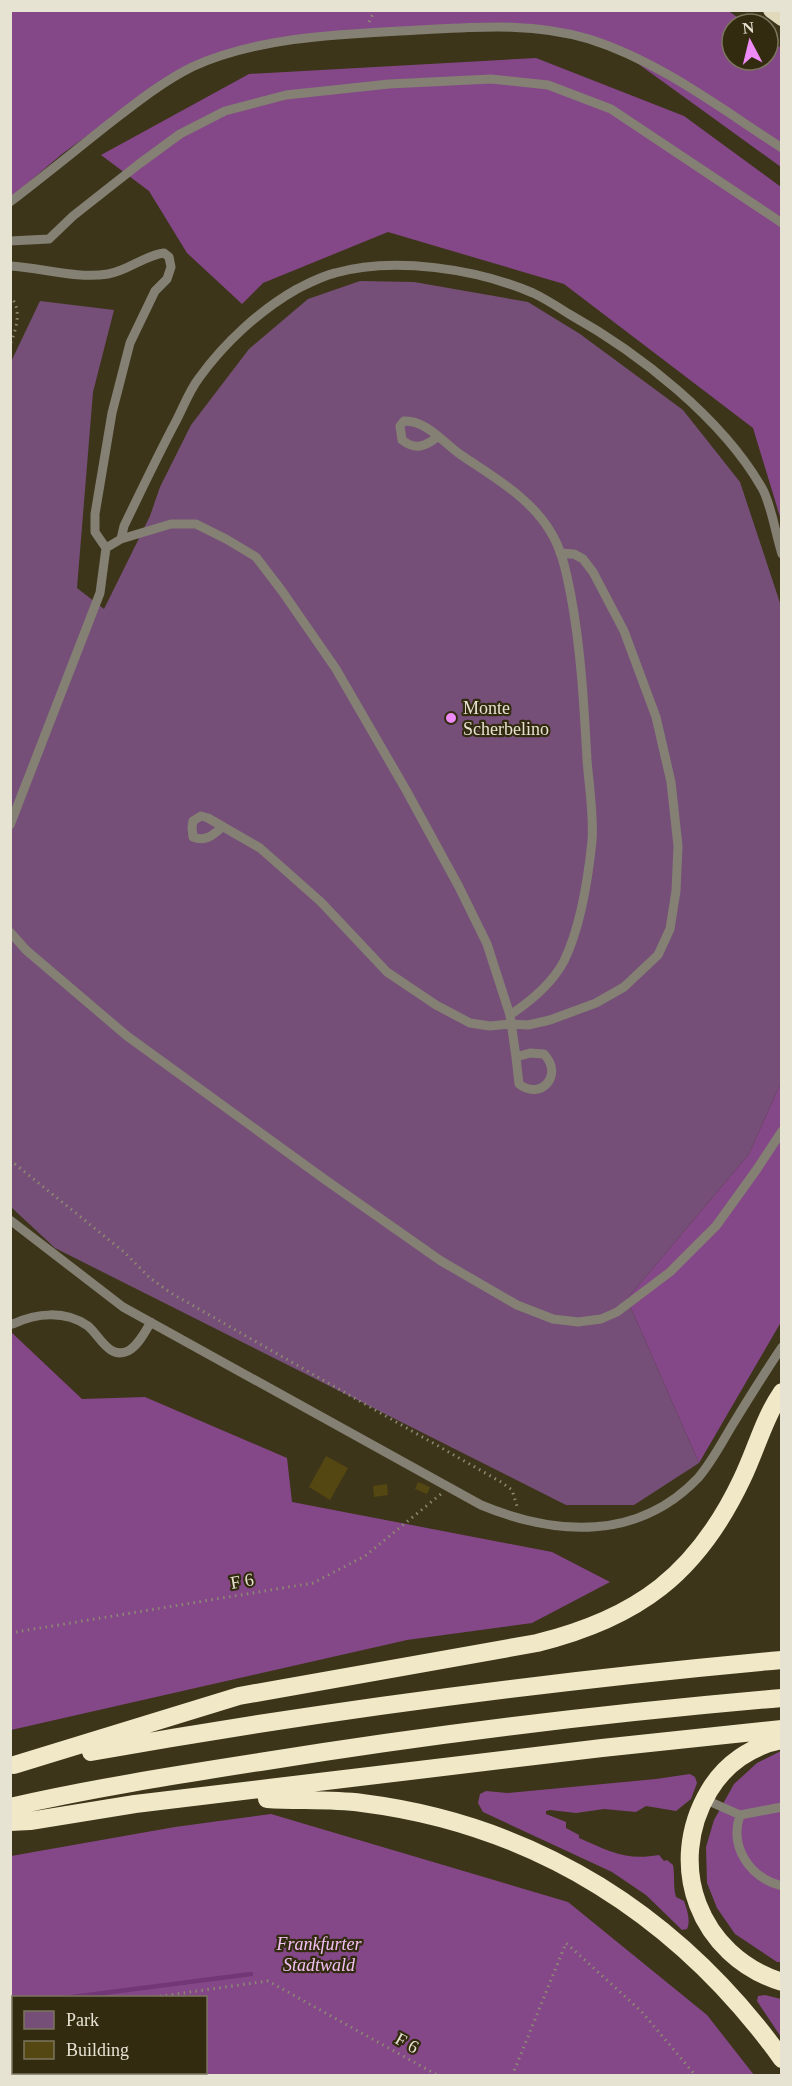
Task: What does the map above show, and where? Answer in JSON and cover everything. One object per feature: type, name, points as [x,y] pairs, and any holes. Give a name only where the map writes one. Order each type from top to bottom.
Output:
[{"type":"highway","points":[[771,10],[782,18]]},
{"type":"highway","points":[[12,1766],[239,1696],[537,1642],[581,1630],[621,1614],[666,1585],[708,1540],[743,1478],[768,1416],[782,1392]]},
{"type":"highway","points":[[718,1666],[782,1652]]},
{"type":"highway","points":[[12,1766],[236,1726],[491,1691],[782,1660]]},
{"type":"highway","points":[[10,1807],[155,1778],[346,1748],[629,1712],[782,1698]]},
{"type":"highway","points":[[10,1822],[135,1804],[602,1748],[782,1729]]},
{"type":"highway","points":[[782,1740],[759,1746],[732,1763],[713,1784],[697,1815],[689,1848],[692,1883],[698,1907],[717,1939],[734,1958],[759,1973],[782,1982]]},
{"type":"highway","points":[[205,1797],[336,1800],[407,1810],[477,1829],[545,1857],[589,1880],[628,1905],[688,1952],[737,2001],[782,2059]]},
{"type":"lane","points":[[10,202],[155,88],[191,68],[219,56],[275,42],[365,33],[478,27],[539,28],[588,39],[636,57],[690,88],[782,148]]},
{"type":"lane","points":[[10,241],[49,239],[73,216],[180,134],[225,111],[286,95],[389,84],[491,79],[548,86],[611,109],[782,223]]},
{"type":"lane","points":[[10,266],[92,276],[111,274],[140,263],[154,254],[164,253],[170,257],[171,267],[167,279],[155,291],[142,316],[119,378],[95,514],[95,532],[106,548],[100,593],[10,825]]},
{"type":"lane","points":[[121,539],[124,526],[197,380],[216,357],[245,328],[295,291],[334,273],[384,265],[483,276],[534,294],[586,323],[645,364],[695,407],[735,448],[764,490],[782,554]]},
{"type":"lane","points":[[222,827],[260,848],[321,902],[387,972],[436,1005],[470,1023],[490,1026],[510,1020],[549,982],[564,962],[579,921],[592,840],[582,681],[574,615],[560,553],[553,536],[539,514],[514,490],[437,437]]},
{"type":"lane","points":[[106,548],[121,539],[171,524],[196,524],[256,557],[336,669],[459,887],[487,944],[510,1020],[519,1084],[526,1089],[536,1089],[547,1084],[553,1073],[550,1061],[544,1053],[531,1053],[516,1057]]},
{"type":"lane","points":[[510,1020],[528,1025],[550,1020],[596,1003],[624,987],[658,955],[670,928],[676,891],[678,846],[671,782],[656,717],[624,631],[593,572],[583,559],[573,554],[560,553]]},
{"type":"lane","points":[[10,932],[26,950],[127,1036],[327,1181],[441,1261],[517,1305],[553,1319],[578,1322],[601,1319],[617,1312],[670,1272],[716,1226],[782,1131]]},
{"type":"lane","points":[[10,1220],[123,1307],[151,1323],[481,1505],[515,1518],[552,1527],[591,1527],[626,1522],[666,1504],[699,1476],[716,1453],[782,1347]]},
{"type":"lane","points":[[10,1323],[13,1324],[28,1317],[45,1315],[73,1318],[89,1327],[102,1343],[114,1352],[126,1352],[136,1344],[151,1323]]},
{"type":"lane","points":[[704,1799],[740,1815],[782,1807]]},
{"type":"lane","points":[[740,1815],[737,1834],[750,1869],[760,1877],[782,1886]]},
{"type":"path","points":[[10,296],[16,303],[18,323],[10,345]]},
{"type":"path","points":[[10,1161],[124,1252],[150,1278],[171,1293],[501,1482],[512,1490],[518,1504],[515,1518]]},
{"type":"path","name":"F 6","points":[[10,1633],[313,1583],[364,1556],[449,1487]]},
{"type":"path","points":[[513,2076],[566,1943],[641,2011],[696,2076]]},
{"type":"path","name":"F 6","points":[[162,1996],[268,1981],[439,2076]]},
{"type":"green space","points":[[727,10],[730,12],[720,12],[720,72],[780,72],[781,48],[781,167],[626,55],[552,29],[338,36],[245,47],[158,84],[62,154],[11,197],[11,11]]},
{"type":"green space","points":[[536,58],[684,116],[781,187],[781,520],[753,428],[564,284],[388,232],[263,283],[242,304],[187,253],[149,191],[101,155],[249,74]]},
{"type":"green space","points":[[360,281],[414,282],[528,302],[580,334],[683,410],[740,482],[782,609],[781,1082],[749,1154],[627,1299],[699,1463],[634,1505],[566,1505],[55,1248],[11,1207],[10,364],[40,301],[114,310],[93,392],[77,588],[104,609],[150,516],[160,487],[191,425],[249,349],[308,299]]},
{"type":"green space","points":[[781,1082],[781,1322],[699,1463],[627,1299],[749,1154]]},
{"type":"green space","points":[[11,1332],[82,1399],[145,1397],[287,1458],[292,1502],[552,1552],[610,1582],[532,1623],[407,1640],[11,1730]]},
{"type":"green space","points":[[781,1751],[781,1962],[777,1962],[735,1934],[717,1908],[707,1883],[706,1847],[714,1820],[734,1784],[757,1763]]},
{"type":"green space","points":[[690,1774],[695,1777],[697,1783],[691,1799],[676,1811],[646,1806],[636,1812],[604,1809],[576,1813],[546,1811],[546,1814],[566,1822],[566,1828],[579,1835],[579,1838],[599,1847],[627,1856],[659,1855],[664,1861],[667,1860],[673,1865],[676,1897],[684,1901],[689,1922],[687,1929],[682,1930],[646,1895],[612,1872],[483,1812],[478,1803],[480,1794],[486,1791],[507,1793]]},
{"type":"green space","name":"Frankfurter Stadtwald","points":[[271,1814],[568,1902],[707,2015],[754,2075],[11,2075],[11,1856],[175,1827]]},
{"type":"green space","points":[[765,1995],[781,1999],[781,2037],[757,2001],[758,1996]]},
{"type":"building","points":[[326,1456],[348,1468],[330,1500],[309,1487]]},
{"type":"building","points":[[418,1482],[430,1487],[427,1494],[415,1489]]},
{"type":"building","points":[[387,1484],[388,1495],[374,1497],[373,1486]]},
{"type":"waterway","points":[[80,1996],[251,1974]]},
{"type":"place","name":"Monte Scherbelino","points":[[451,718]]}]
